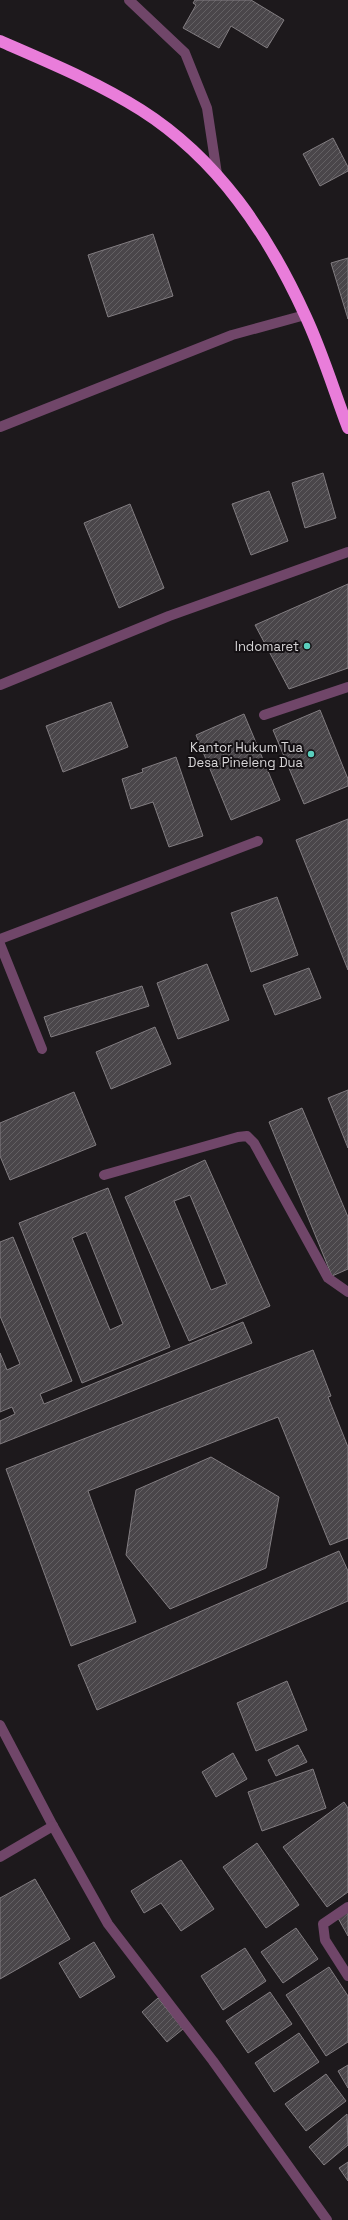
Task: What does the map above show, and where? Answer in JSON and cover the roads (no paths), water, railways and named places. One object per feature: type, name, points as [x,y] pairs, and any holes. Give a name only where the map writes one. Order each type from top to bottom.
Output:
[{"type":"highway","points":[[0,41],[98,84],[142,110],[180,138],[217,174],[248,212],[270,245],[305,315],[348,428]]},
{"type":"street","points":[[129,0],[185,53],[207,108],[217,174]]},
{"type":"street","points":[[0,427],[232,335],[305,315]]},
{"type":"street","points":[[0,685],[169,616],[348,552]]},
{"type":"street","points":[[264,714],[348,687]]},
{"type":"street","points":[[0,939],[258,841]]},
{"type":"street","points":[[0,944],[42,1049]]},
{"type":"street","points":[[104,1175],[238,1137],[247,1136],[254,1143],[328,1278],[348,1292]]},
{"type":"street","points":[[0,1725],[3,1739],[108,1924],[213,2061],[327,2220]]},
{"type":"street","points":[[0,1857],[53,1826]]},
{"type":"street","points":[[348,1907],[323,1924],[325,1940],[348,1976]]},
{"type":"place","name":"Indomaret","points":[[307,646]]},
{"type":"place","name":"Kantor Hukum Tua Desa Pineleng Dua","points":[[311,754]]}]
